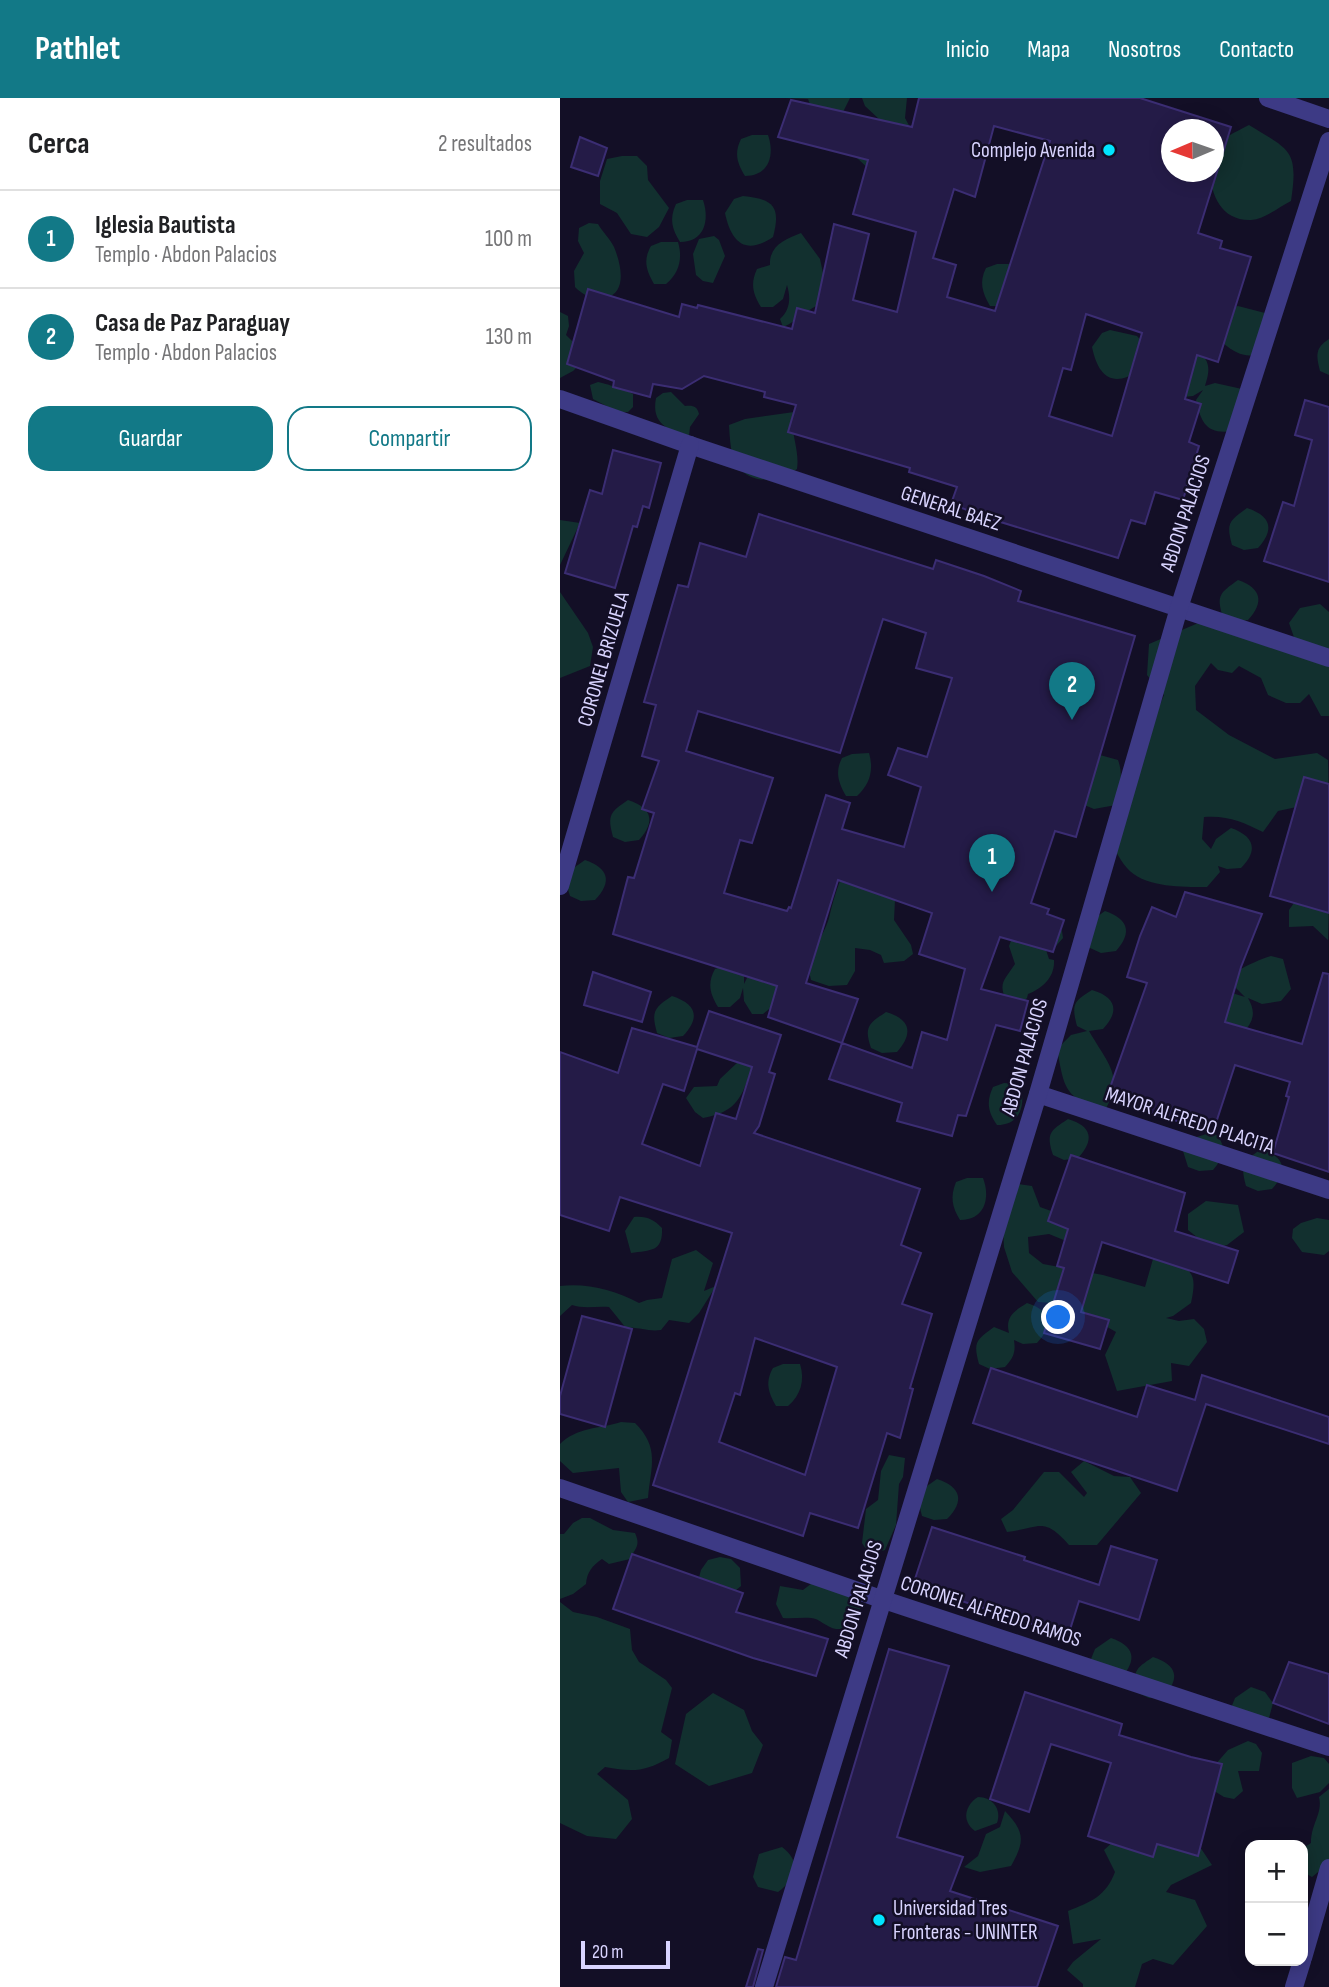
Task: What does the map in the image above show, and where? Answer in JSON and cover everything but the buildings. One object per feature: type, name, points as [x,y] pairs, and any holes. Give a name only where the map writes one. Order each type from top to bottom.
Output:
[{"type":"street","points":[[1268,98],[1329,118]]},
{"type":"street","name":"ABDON PALACIOS","points":[[764,1987],[881,1598],[1038,1094],[1179,608],[1329,141]]},
{"type":"street","name":"GENERAL BAEZ","points":[[560,399],[1329,658]]},
{"type":"street","name":"CORONEL BRIZUELA","points":[[560,886],[690,445]]},
{"type":"street","name":"MAYOR ALFREDO PLACITA","points":[[1038,1094],[1329,1190]]},
{"type":"street","name":"CORONEL ALFREDO RAMOS","points":[[560,1488],[1329,1747]]},
{"type":"street","points":[[1308,1939],[1329,1868]]},
{"type":"street","points":[[1294,1987],[1300,1966]]},
{"type":"green space","points":[[785,98],[850,98],[841,116],[815,119],[808,99]]},
{"type":"green space","points":[[862,98],[907,98],[905,118],[912,131],[870,170],[857,158],[870,130],[879,119],[865,106]]},
{"type":"green space","points":[[1249,125],[1274,140],[1288,153],[1293,171],[1291,201],[1267,215],[1251,220],[1233,216],[1220,205],[1211,182],[1224,182],[1224,139]]},
{"type":"green space","points":[[752,135],[768,135],[770,157],[760,172],[745,176],[737,153],[741,139]]},
{"type":"green space","points":[[637,156],[647,166],[648,180],[669,208],[659,227],[647,237],[631,234],[617,213],[600,204],[600,181],[607,159]]},
{"type":"green space","points":[[743,196],[762,199],[773,206],[776,218],[773,237],[763,243],[741,243],[731,232],[725,213],[734,199]]},
{"type":"green space","points":[[687,200],[703,200],[705,223],[695,238],[680,242],[672,219],[676,204]]},
{"type":"green space","points":[[589,223],[598,224],[614,247],[619,261],[620,284],[612,295],[605,298],[588,297],[575,287],[574,271],[584,253],[578,241],[579,228]]},
{"type":"green space","points":[[801,233],[820,259],[823,273],[832,290],[850,293],[857,303],[822,304],[783,327],[780,319],[789,304],[787,285],[783,299],[773,307],[761,307],[753,284],[757,269],[770,265],[775,248]]},
{"type":"green space","points":[[714,236],[719,240],[725,256],[713,283],[703,281],[696,275],[693,254],[699,239]]},
{"type":"green space","points":[[661,242],[678,242],[680,260],[677,270],[666,284],[654,284],[647,270],[646,260],[651,246]]},
{"type":"green space","points":[[997,264],[1014,264],[1001,306],[990,306],[983,292],[982,282],[986,268]]},
{"type":"green space","points":[[1238,306],[1265,313],[1256,355],[1238,353],[1223,343],[1229,309]]},
{"type":"green space","points":[[560,312],[568,316],[566,335],[574,343],[579,365],[560,378]]},
{"type":"green space","points":[[1110,330],[1137,336],[1143,343],[1140,370],[1130,376],[1114,379],[1102,372],[1098,365],[1092,347],[1102,333]]},
{"type":"green space","points":[[1329,339],[1329,375],[1320,371],[1317,356],[1321,346]]},
{"type":"green space","points":[[1166,351],[1202,354],[1208,369],[1205,386],[1215,383],[1242,389],[1233,431],[1217,431],[1207,426],[1200,415],[1196,400],[1203,390],[1193,396],[1183,397]]},
{"type":"green space","points":[[598,382],[633,394],[633,407],[628,412],[618,412],[593,399],[590,385]]},
{"type":"green space","points":[[671,392],[685,406],[694,407],[698,411],[699,414],[690,427],[689,436],[668,428],[656,414],[656,398]]},
{"type":"green space","points":[[794,412],[797,469],[768,480],[753,478],[740,469],[732,454],[729,425],[745,419]]},
{"type":"green space","points":[[1247,508],[1266,519],[1268,529],[1258,548],[1244,550],[1232,545],[1229,527]]},
{"type":"green space","points":[[560,520],[580,523],[560,565]]},
{"type":"green space","points":[[1238,580],[1256,591],[1258,602],[1248,620],[1234,622],[1223,617],[1220,599],[1223,592]]},
{"type":"green space","points":[[560,592],[588,633],[593,647],[590,666],[560,678]]},
{"type":"green space","points":[[1320,604],[1329,612],[1329,716],[1321,716],[1309,694],[1300,703],[1286,703],[1268,695],[1261,678],[1239,666],[1232,673],[1218,670],[1211,663],[1195,686],[1196,710],[1229,735],[1275,759],[1317,753],[1328,760],[1329,800],[1278,811],[1263,832],[1235,820],[1204,817],[1202,839],[1211,849],[1216,839],[1231,828],[1249,839],[1252,850],[1241,868],[1227,869],[1218,866],[1220,872],[1207,887],[1165,885],[1134,875],[1106,835],[1164,695],[1147,675],[1149,644],[1210,618],[1296,643],[1289,623],[1300,608]]},
{"type":"green space","points":[[869,753],[871,771],[868,782],[857,796],[846,796],[838,777],[842,758],[852,754]]},
{"type":"green space","points":[[1100,755],[1118,760],[1120,783],[1116,805],[1094,809],[1077,802],[1086,758]]},
{"type":"green space","points":[[628,800],[647,811],[649,821],[639,840],[625,842],[613,837],[610,819],[614,811]]},
{"type":"green space","points":[[585,860],[599,867],[605,876],[604,887],[595,900],[581,901],[570,896],[568,889],[568,875]]},
{"type":"green space","points":[[853,878],[868,880],[884,896],[895,900],[894,920],[911,945],[913,954],[904,961],[884,963],[881,955],[855,948],[855,971],[847,985],[829,986],[811,980],[810,964],[826,926],[840,881]]},
{"type":"green space","points":[[1294,903],[1329,906],[1328,940],[1313,926],[1289,927],[1289,910]]},
{"type":"green space","points":[[1105,911],[1123,922],[1126,932],[1116,951],[1101,953],[1090,948],[1087,930],[1090,923]]},
{"type":"green space","points":[[1057,926],[1062,931],[1063,938],[1056,946],[1046,950],[1049,959],[1054,960],[1050,977],[1039,989],[1028,994],[1018,1006],[1008,1004],[1002,987],[1015,964],[1009,946],[1014,933]]},
{"type":"green space","points":[[1271,956],[1283,959],[1291,989],[1281,1001],[1262,1004],[1248,998],[1253,1012],[1250,1024],[1243,1033],[1228,1034],[1216,1003],[1232,993],[1245,997],[1234,986],[1238,971]]},
{"type":"green space","points":[[725,965],[744,974],[744,984],[748,976],[778,981],[774,1005],[763,1014],[752,1014],[744,1001],[743,988],[740,998],[730,1007],[718,1007],[710,984],[715,969]]},
{"type":"green space","points":[[1092,990],[1106,997],[1113,1005],[1112,1016],[1103,1029],[1089,1031],[1108,1063],[1114,1081],[1113,1091],[1102,1115],[1068,1090],[1057,1049],[1071,1035],[1087,1031],[1077,1026],[1074,1008],[1081,997]]},
{"type":"green space","points":[[672,996],[691,1007],[694,1017],[683,1036],[669,1038],[657,1033],[654,1015],[658,1007]]},
{"type":"green space","points":[[886,1012],[900,1019],[907,1028],[906,1039],[897,1052],[882,1053],[871,1048],[869,1041],[869,1027]]},
{"type":"green space","points":[[738,1062],[752,1067],[741,1095],[724,1112],[703,1118],[695,1112],[686,1098],[694,1087],[717,1086],[720,1079]]},
{"type":"green space","points":[[1004,1083],[1020,1084],[1022,1106],[1012,1121],[997,1125],[990,1111],[989,1097],[993,1087]]},
{"type":"green space","points":[[1068,1119],[1086,1130],[1089,1140],[1078,1158],[1064,1160],[1053,1155],[1050,1137],[1053,1130]]},
{"type":"green space","points":[[1213,1132],[1221,1141],[1223,1151],[1217,1165],[1213,1170],[1199,1171],[1188,1167],[1183,1151],[1187,1140]]},
{"type":"green space","points":[[1261,1149],[1280,1160],[1282,1171],[1272,1189],[1258,1191],[1246,1186],[1243,1168]]},
{"type":"green space","points":[[967,1178],[983,1178],[986,1201],[975,1216],[960,1220],[954,1206],[953,1192],[956,1182]]},
{"type":"green space","points":[[1018,1184],[1032,1186],[1040,1207],[1076,1220],[1071,1243],[1049,1234],[1028,1237],[1029,1253],[1043,1264],[1103,1275],[1145,1287],[1153,1259],[1166,1256],[1187,1269],[1194,1284],[1191,1303],[1166,1318],[1179,1321],[1194,1319],[1204,1329],[1207,1342],[1189,1366],[1171,1363],[1172,1381],[1117,1391],[1105,1355],[1116,1332],[1067,1304],[1038,1302],[1012,1272],[1004,1247],[1002,1209]]},
{"type":"green space","points":[[1206,1201],[1238,1205],[1244,1232],[1227,1245],[1212,1249],[1188,1230],[1188,1214]]},
{"type":"green space","points":[[634,1217],[650,1219],[662,1228],[658,1246],[631,1253],[625,1231]]},
{"type":"green space","points":[[1317,1218],[1329,1220],[1329,1251],[1324,1255],[1302,1252],[1292,1238],[1293,1229],[1301,1223]]},
{"type":"green space","points":[[696,1250],[713,1263],[704,1291],[716,1286],[699,1313],[689,1323],[669,1320],[661,1330],[626,1328],[609,1307],[572,1305],[560,1316],[560,1286],[601,1288],[639,1303],[662,1298],[672,1259]]},
{"type":"green space","points":[[1027,1303],[1041,1310],[1047,1318],[1048,1324],[1043,1336],[1037,1343],[1023,1344],[1014,1340],[1013,1355],[1005,1367],[990,1369],[979,1364],[976,1346],[980,1339],[994,1327],[1009,1333],[1008,1323],[1012,1315]]},
{"type":"green space","points":[[783,1364],[800,1364],[802,1381],[799,1392],[788,1406],[776,1406],[769,1392],[768,1382],[773,1368]]},
{"type":"green space","points":[[621,1422],[635,1423],[651,1449],[648,1498],[628,1502],[621,1492],[619,1468],[573,1473],[560,1461],[560,1444],[567,1438],[581,1431]]},
{"type":"green space","points":[[889,1455],[905,1458],[903,1477],[899,1484],[896,1525],[885,1550],[870,1555],[862,1543],[866,1509],[878,1500],[881,1471]]},
{"type":"green space","points":[[1084,1461],[1114,1476],[1130,1477],[1141,1493],[1097,1545],[1069,1545],[1053,1530],[1041,1526],[1007,1532],[1001,1519],[1013,1510],[1044,1472],[1059,1472],[1084,1497],[1087,1493],[1071,1472]]},
{"type":"green space","points":[[937,1479],[951,1486],[958,1495],[956,1506],[947,1519],[934,1520],[922,1516],[920,1494]]},
{"type":"green space","points":[[582,1518],[590,1518],[613,1530],[635,1533],[637,1544],[630,1559],[609,1564],[602,1559],[595,1564],[586,1584],[573,1594],[560,1599],[560,1534],[564,1534],[573,1523]]},
{"type":"green space","points":[[720,1557],[731,1559],[740,1568],[741,1586],[725,1599],[697,1585],[701,1570],[708,1560]]},
{"type":"green space","points":[[820,1577],[855,1590],[860,1611],[857,1622],[852,1626],[836,1629],[814,1618],[783,1618],[776,1604],[780,1586],[803,1590]]},
{"type":"green space","points":[[560,1602],[573,1612],[630,1629],[632,1650],[639,1662],[666,1680],[672,1688],[661,1732],[672,1740],[669,1758],[638,1770],[605,1767],[597,1774],[628,1800],[632,1819],[616,1839],[587,1836],[560,1823]]},
{"type":"green space","points":[[1111,1638],[1125,1645],[1131,1654],[1130,1665],[1121,1678],[1091,1659],[1095,1649]]},
{"type":"green space","points":[[1153,1657],[1167,1664],[1174,1673],[1172,1684],[1163,1697],[1149,1698],[1138,1693],[1136,1671]]},
{"type":"green space","points":[[1251,1687],[1265,1692],[1273,1703],[1269,1718],[1231,1708],[1235,1698]]},
{"type":"green space","points":[[713,1693],[744,1710],[752,1731],[763,1745],[752,1773],[709,1786],[675,1764],[686,1714]]},
{"type":"green space","points":[[1248,1741],[1256,1744],[1262,1753],[1259,1771],[1238,1771],[1243,1791],[1234,1799],[1224,1797],[1211,1789],[1208,1773],[1228,1750]]},
{"type":"green space","points":[[1311,1756],[1324,1758],[1329,1764],[1329,1783],[1320,1792],[1297,1798],[1292,1788],[1292,1763]]},
{"type":"green space","points":[[1329,1789],[1329,1863],[1312,1877],[1308,1875],[1308,1845],[1311,1843],[1319,1809],[1319,1797]]},
{"type":"green space","points":[[978,1797],[988,1799],[995,1805],[998,1818],[997,1823],[975,1831],[968,1823],[966,1813],[970,1804]]},
{"type":"green space","points":[[1005,1811],[1021,1837],[1019,1850],[1011,1866],[980,1872],[964,1867],[978,1856],[986,1834],[1000,1827]]},
{"type":"green space","points":[[1124,1832],[1194,1838],[1212,1865],[1171,1885],[1166,1892],[1195,1900],[1207,1926],[1173,1965],[1153,1959],[1142,1964],[1135,1987],[1083,1987],[1067,1970],[1101,1939],[1073,1944],[1068,1911],[1091,1901],[1107,1887],[1115,1872],[1104,1850]]},
{"type":"green space","points":[[782,1847],[794,1864],[789,1882],[778,1892],[758,1887],[753,1877],[759,1854]]},
{"type":"place","name":"Complejo Avenida","points":[[1109,150]]},
{"type":"place","name":"Casa de Paz Paraguay","points":[[1072,720]]},
{"type":"place","name":"Iglesia Bautista","points":[[992,892]]},
{"type":"place","name":"Universidad Tres Fronteras - UNINTER","points":[[879,1920]]}]
